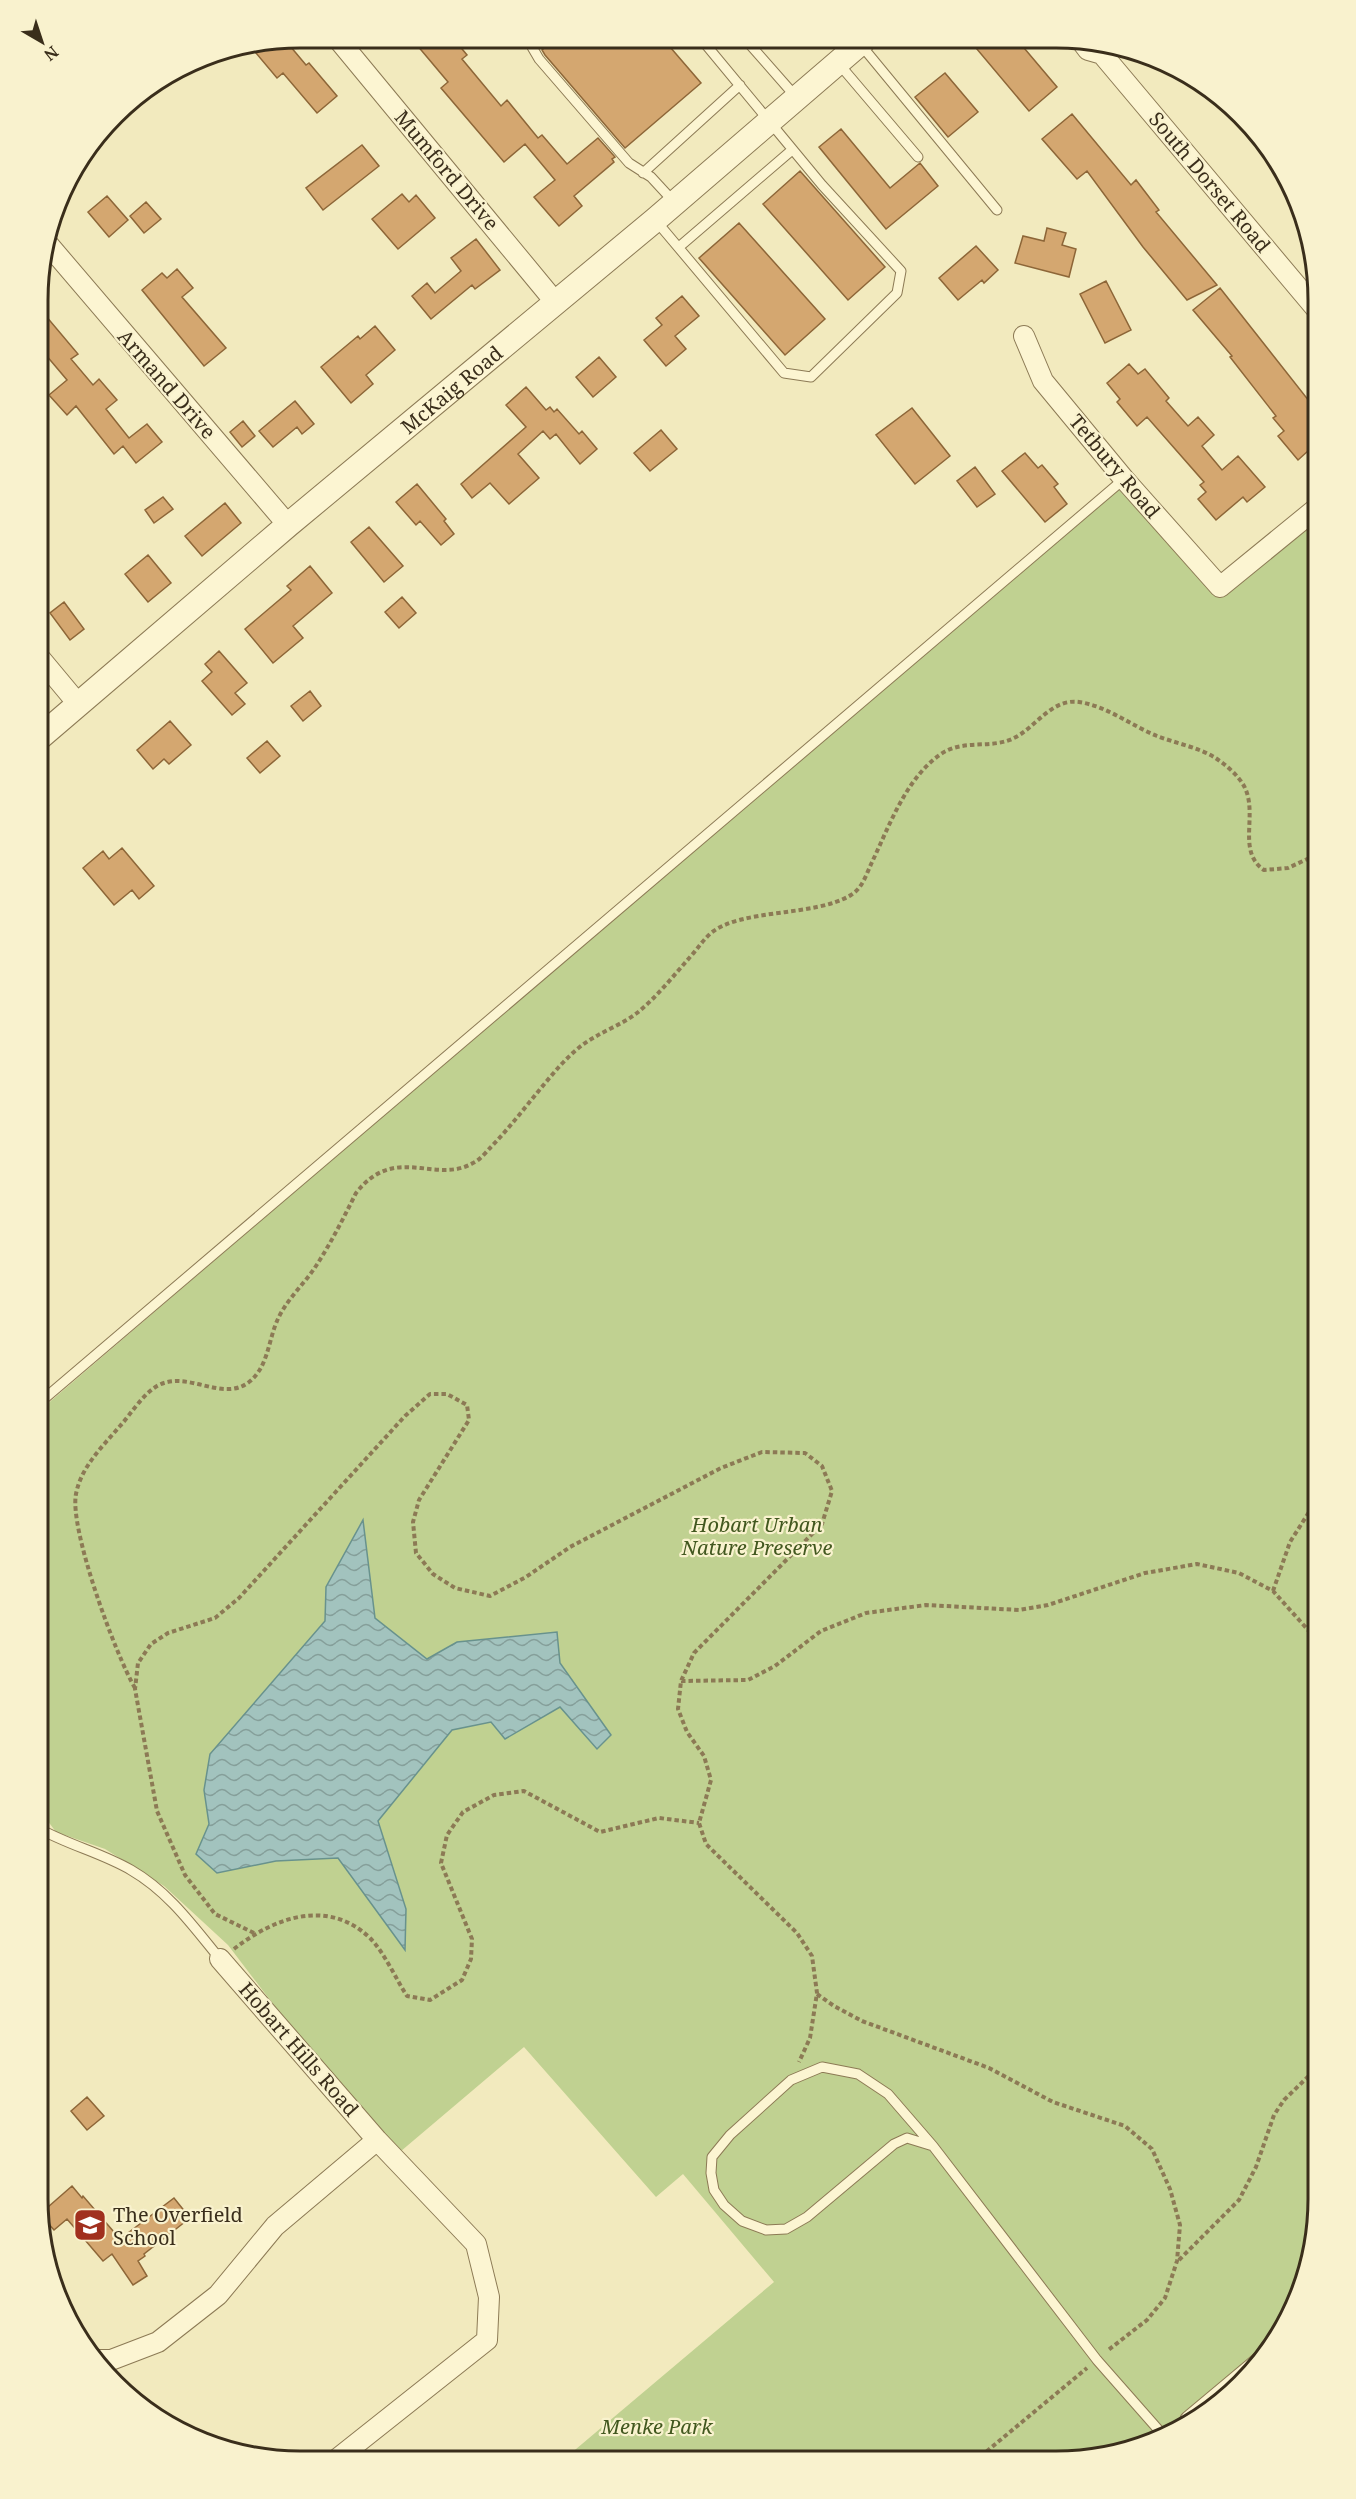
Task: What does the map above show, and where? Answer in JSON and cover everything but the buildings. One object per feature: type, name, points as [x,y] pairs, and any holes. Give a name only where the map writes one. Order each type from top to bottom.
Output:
[{"type":"street","name":"Mumford Drive","points":[[345,48],[556,303]]},
{"type":"street","name":"McKaig Road","points":[[48,731],[288,525],[675,203],[797,98],[850,48]]},
{"type":"street","name":"South Dorset Road","points":[[1105,53],[1308,299]]},
{"type":"street","name":"Armand Drive","points":[[53,250],[288,525]]},
{"type":"street","name":"Tetbury Road","points":[[1024,336],[1043,381],[1124,479],[1220,587],[1308,515]]},
{"type":"street","points":[[48,668],[79,705]]},
{"type":"street","name":"Hobart Hills Road","points":[[220,1959],[377,2140],[476,2244],[489,2297],[487,2340],[347,2451]]},
{"type":"street","points":[[107,2360],[158,2342],[218,2295],[275,2226],[377,2140]]},
{"type":"lane","points":[[533,48],[539,59],[629,163],[651,177],[675,203]]},
{"type":"lane","points":[[655,220],[784,373],[811,377],[897,293],[901,271],[792,150],[709,48]]},
{"type":"lane","points":[[753,48],[797,98]]},
{"type":"lane","points":[[850,48],[918,157]]},
{"type":"lane","points":[[850,48],[997,210]]},
{"type":"lane","points":[[644,172],[740,85]]},
{"type":"lane","points":[[679,246],[792,150]]},
{"type":"lane","points":[[48,1395],[1124,479]]},
{"type":"lane","points":[[48,1834],[131,1870],[160,1890],[194,1925],[220,1959]]},
{"type":"lane","points":[[933,2146],[907,2138],[894,2144],[807,2217],[786,2229],[766,2230],[742,2221],[724,2205],[714,2190],[711,2173],[712,2157],[730,2135],[791,2080],[822,2067],[858,2074],[888,2094],[933,2146],[1097,2360],[1157,2430]]},
{"type":"path","points":[[135,1689],[123,1667],[81,1545],[75,1509],[77,1487],[87,1466],[145,1396],[156,1386],[171,1381],[194,1382],[234,1390],[246,1384],[259,1372],[266,1359],[278,1318],[315,1267],[364,1182],[375,1174],[387,1170],[420,1167],[455,1169],[473,1163],[499,1138],[558,1068],[591,1038],[635,1015],[714,931],[745,921],[822,906],[850,896],[863,881],[908,790],[929,764],[944,752],[962,745],[997,743],[1012,739],[1056,707],[1069,702],[1079,702],[1106,711],[1154,735],[1214,757],[1235,774],[1251,800],[1248,839],[1251,854],[1256,864],[1264,870],[1288,868],[1308,859]]},
{"type":"path","points":[[254,1933],[215,1914],[184,1875],[157,1811],[135,1689],[138,1663],[151,1644],[168,1633],[215,1618],[239,1598],[405,1416],[430,1394],[447,1394],[467,1405],[469,1420],[419,1500],[413,1522],[416,1553],[433,1574],[455,1588],[490,1596],[526,1577],[570,1547],[721,1468],[762,1452],[805,1453],[822,1466],[832,1491],[822,1524],[694,1653],[681,1681],[678,1709],[687,1732],[704,1756],[711,1780],[699,1823],[706,1845],[797,1933],[812,1956],[817,1993],[810,2038],[791,2080]]},
{"type":"path","points":[[1273,1592],[1290,1542],[1308,1514]]},
{"type":"path","points":[[681,1681],[748,1680],[776,1666],[821,1631],[866,1613],[926,1605],[1019,1610],[1048,1605],[1145,1573],[1197,1564],[1239,1573],[1273,1592],[1308,1630]]},
{"type":"path","points":[[220,1959],[254,1933],[276,1923],[316,1913],[350,1922],[372,1940],[407,1996],[430,2000],[462,1980],[471,1959],[471,1939],[441,1863],[447,1835],[463,1812],[494,1795],[525,1791],[600,1832],[659,1818],[699,1823]]},
{"type":"path","points":[[817,1993],[834,2006],[862,2021],[989,2068],[1053,2102],[1125,2126],[1152,2149],[1170,2189],[1180,2225],[1177,2261],[1165,2298],[1147,2320],[987,2451]]},
{"type":"path","points":[[1177,2261],[1239,2200],[1256,2167],[1274,2115],[1284,2100],[1308,2077]]},
{"type":"green space","name":"Hobart Urban Nature Preserve","points":[[1124,479],[1220,587],[1308,515],[1308,2199],[1306,2232],[1295,2280],[1274,2325],[1256,2352],[1234,2377],[1196,2409],[1137,2438],[1089,2449],[1056,2451],[574,2451],[774,2282],[683,2174],[656,2197],[524,2047],[394,2157],[377,2140],[228,1945],[164,1886],[105,1849],[56,1832],[48,1821],[48,1403]]},
{"type":"water","points":[[363,1520],[375,1618],[427,1659],[457,1642],[557,1632],[560,1663],[611,1735],[597,1749],[560,1707],[505,1739],[491,1722],[452,1730],[378,1821],[406,1909],[405,1950],[338,1858],[276,1861],[217,1873],[196,1854],[209,1824],[204,1790],[210,1754],[325,1621],[326,1587]]},
{"type":"place","name":"The Overfield School","points":[[90,2225]]},
{"type":"park label","name":"Menke Park","points":[[657,2426]]}]
